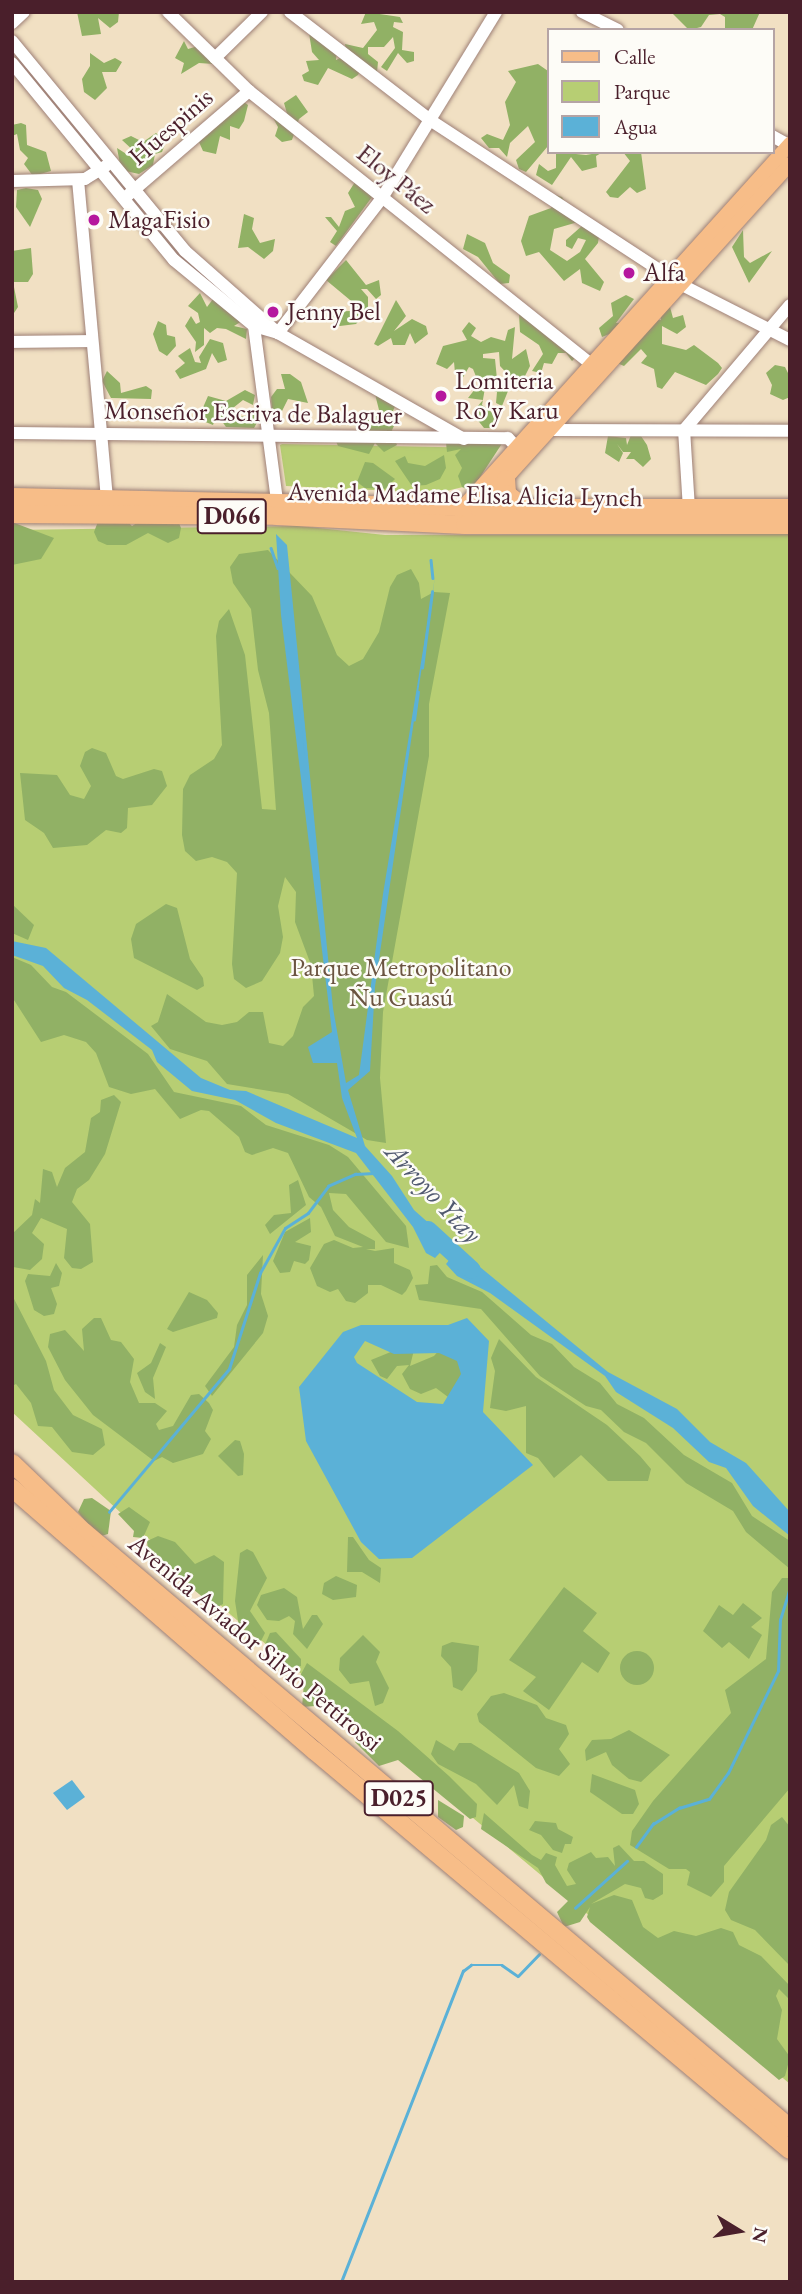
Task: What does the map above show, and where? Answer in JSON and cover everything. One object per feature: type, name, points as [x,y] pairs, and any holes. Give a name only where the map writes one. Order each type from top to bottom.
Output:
[{"type":"highway","points":[[506,479],[507,494],[525,508]]},
{"type":"highway","name":"Avenida Madame Elisa Alicia Lynch","points":[[12,497],[277,500],[525,508],[790,508]]},
{"type":"highway","points":[[389,521],[407,515],[465,518],[471,507]]},
{"type":"highway","name":"Avenida Madame Elisa Alicia Lynch","points":[[12,514],[790,525]]},
{"type":"highway","name":"Avenida Aviador Silvio Pettirossi","points":[[12,1463],[104,1549],[790,2129]]},
{"type":"highway","name":"Avenida Aviador Silvio Pettirossi","points":[[12,1488],[295,1734],[790,2150]]},
{"type":"main road","points":[[471,507],[506,479],[602,374],[676,280],[789,145]]},
{"type":"main road","points":[[471,507],[517,443],[589,364],[790,164]]},
{"type":"street","points":[[12,23],[23,12]]},
{"type":"street","name":"Eloy Páez","points":[[168,12],[249,91],[602,374]]},
{"type":"street","points":[[215,58],[262,12]]},
{"type":"street","points":[[290,12],[430,120],[676,280],[790,340]]},
{"type":"street","points":[[278,333],[382,198],[496,12]]},
{"type":"street","points":[[582,12],[614,28]]},
{"type":"street","points":[[12,41],[128,195],[258,321],[464,439]]},
{"type":"street","points":[[12,64],[106,167]]},
{"type":"street","name":"Huespinis","points":[[128,195],[249,91]]},
{"type":"street","points":[[12,181],[78,180],[106,167]]},
{"type":"street","points":[[78,180],[107,499]]},
{"type":"street","points":[[689,509],[684,430],[790,305]]},
{"type":"street","points":[[258,321],[267,433],[277,500]]},
{"type":"street","points":[[12,342],[91,341]]},
{"type":"street","points":[[551,430],[790,432]]},
{"type":"street","name":"Monseñor Escriva de Balaguer","points":[[12,433],[267,433],[508,438],[517,443]]},
{"type":"street","points":[[517,443],[525,458]]},
{"type":"green space","points":[[77,12],[119,12],[118,22],[110,28],[98,18],[101,34],[82,36]]},
{"type":"green space","points":[[366,12],[400,17],[403,23],[394,22],[393,27],[403,32],[402,50],[414,52],[414,61],[407,63],[398,53],[387,71],[381,67],[395,48],[393,37],[384,47],[368,47],[368,54],[378,62],[377,72],[346,51],[345,44],[363,48],[377,30],[374,22],[361,24]]},
{"type":"green space","points":[[671,12],[760,12],[753,28],[725,28],[725,17],[720,14],[709,15],[701,27],[687,28]]},
{"type":"green space","points":[[309,33],[337,51],[336,60],[342,57],[360,71],[358,75],[352,79],[328,68],[318,85],[304,81],[302,75],[309,71],[306,61],[319,60],[312,52]]},
{"type":"green space","points":[[184,41],[188,49],[198,46],[214,64],[199,63],[181,74],[184,63],[175,58]]},
{"type":"green space","points":[[90,53],[104,63],[115,58],[122,62],[116,72],[102,72],[107,88],[95,100],[84,92],[82,79],[90,66]]},
{"type":"green space","points":[[538,64],[546,70],[546,148],[526,172],[519,169],[516,160],[535,142],[528,126],[510,143],[507,157],[499,148],[489,148],[481,138],[487,134],[503,140],[510,125],[505,102],[516,82],[508,71]]},
{"type":"green space","points":[[296,95],[308,112],[299,119],[292,140],[282,142],[275,136],[278,127],[273,118],[288,117],[284,103]]},
{"type":"green space","points":[[244,102],[248,105],[244,121],[239,129],[230,126],[230,140],[220,136],[216,154],[203,151],[199,142]]},
{"type":"green space","points":[[12,125],[26,125],[27,145],[46,152],[51,171],[33,176],[24,164],[28,158],[20,150],[17,134],[12,136]]},
{"type":"green space","points":[[156,133],[166,142],[162,152],[155,154],[153,165],[139,174],[121,170],[117,148],[131,157],[136,153],[122,140],[131,136],[143,142]]},
{"type":"green space","points":[[556,154],[600,154],[596,156],[597,167],[582,171],[571,157],[552,185],[536,175],[539,164],[548,171],[556,168]]},
{"type":"green space","points":[[625,154],[641,154],[646,189],[637,193],[630,187],[618,198],[610,197],[606,192],[630,161]]},
{"type":"green space","points":[[355,182],[372,197],[336,246],[330,242],[337,231],[325,217],[331,217],[339,227],[345,211],[355,207],[348,193]]},
{"type":"green space","points":[[17,190],[38,190],[42,199],[30,227],[16,207]]},
{"type":"green space","points":[[556,195],[562,197],[578,222],[554,229],[550,250],[567,261],[580,252],[586,240],[578,238],[572,249],[566,246],[566,240],[583,225],[600,230],[598,243],[585,259],[604,282],[600,291],[582,283],[580,269],[564,281],[539,252],[526,256],[521,241],[529,216],[551,208]]},
{"type":"green space","points":[[244,214],[254,218],[252,229],[260,243],[275,239],[273,251],[264,259],[248,247],[238,248]]},
{"type":"green space","points":[[743,230],[744,257],[750,263],[772,251],[749,283],[732,247]]},
{"type":"green space","points":[[467,234],[485,243],[493,263],[510,275],[509,283],[500,284],[478,257],[463,249]]},
{"type":"green space","points":[[31,248],[33,274],[28,282],[13,282],[18,307],[14,313],[12,312],[12,251]]},
{"type":"green space","points":[[346,260],[366,285],[379,280],[381,295],[376,299],[367,289],[361,289],[368,297],[368,311],[356,324],[340,326],[327,318],[328,312],[350,311],[356,305],[326,280]]},
{"type":"green space","points":[[200,293],[207,307],[213,299],[242,321],[234,326],[247,329],[246,339],[226,329],[217,328],[210,333],[204,328],[204,345],[195,352],[196,342],[185,326],[191,316],[196,324],[200,322],[198,313],[188,306]]},
{"type":"green space","points":[[626,295],[634,299],[616,323],[661,320],[660,312],[670,307],[673,318],[683,315],[686,327],[677,334],[662,326],[662,344],[686,350],[694,345],[718,363],[722,368],[718,374],[706,385],[675,372],[662,389],[657,387],[654,369],[641,363],[647,356],[641,349],[624,366],[617,363],[612,333],[602,337],[599,328],[613,316],[611,303]]},
{"type":"green space","points":[[396,300],[406,316],[394,331],[412,319],[426,326],[428,334],[415,344],[410,333],[405,345],[393,345],[391,338],[378,346],[374,344]]},
{"type":"green space","points":[[519,314],[575,358],[572,361],[566,353],[558,353],[552,364],[544,363],[541,373],[532,371],[543,354],[539,345],[520,332]]},
{"type":"green space","points":[[158,321],[166,325],[167,335],[175,337],[176,346],[167,356],[159,351],[153,334]]},
{"type":"green space","points":[[469,322],[476,328],[471,336],[481,342],[491,337],[505,341],[508,330],[515,327],[512,359],[526,349],[530,366],[521,384],[514,387],[513,380],[500,366],[499,352],[483,354],[483,358],[495,359],[497,379],[508,391],[502,406],[496,403],[497,392],[485,388],[483,400],[468,398],[479,384],[473,369],[469,367],[462,379],[455,373],[454,362],[447,369],[436,364],[443,346],[467,340],[462,331]]},
{"type":"green space","points":[[210,339],[223,343],[227,360],[218,363],[212,353],[206,369],[180,379],[175,371],[185,363],[178,356],[190,348],[195,362],[201,363],[199,357]]},
{"type":"green space","points":[[775,365],[785,367],[790,377],[790,397],[783,400],[770,394],[772,385],[766,373]]},
{"type":"green space","points":[[107,371],[120,383],[121,393],[146,386],[152,390],[151,399],[111,398],[102,381]]},
{"type":"green space","points":[[281,374],[290,374],[301,382],[308,403],[288,399],[281,413],[272,411],[271,397],[277,389],[285,389]]},
{"type":"green space","points":[[245,390],[255,395],[253,405],[243,400],[228,412],[234,418],[255,414],[259,419],[254,428],[226,427],[217,414],[213,425],[198,419],[208,396],[226,401]]},
{"type":"green space","points":[[375,394],[396,404],[393,411],[385,411],[395,424],[392,430],[397,445],[384,452],[375,443],[369,454],[338,446],[335,439],[367,434],[365,421],[380,414]]},
{"type":"green space","points":[[483,400],[482,405],[498,417],[491,428],[484,428],[472,413]]},
{"type":"green space","points":[[631,435],[641,436],[647,445],[651,459],[643,467],[634,459],[626,459],[631,452],[623,452],[617,444],[623,453],[619,462],[605,453],[608,436],[626,438],[627,445]]},
{"type":"green space","points":[[503,442],[471,491],[462,487],[458,476],[462,468],[455,455],[461,449],[447,452],[446,443]]},
{"type":"green space","points":[[280,445],[492,448],[463,487],[438,493],[286,486]]},
{"type":"green space","points":[[444,455],[446,468],[440,479],[426,485],[412,486],[395,461],[405,456],[408,463],[425,466]]},
{"type":"green space","points":[[365,462],[373,463],[395,479],[385,489],[365,488],[357,482]]},
{"type":"green space","points":[[99,519],[125,519],[132,526],[140,521],[179,523],[181,528],[179,538],[168,543],[148,533],[126,545],[107,545],[98,541],[94,532]]},
{"type":"green space","points":[[12,522],[54,538],[41,559],[12,565]]},
{"type":"green space","name":"Parque Metropolitano Ñu Guasú","points":[[299,526],[385,535],[790,534],[790,2084],[231,1615],[12,1412],[12,530]]},
{"type":"green space","points":[[268,550],[312,596],[337,655],[349,666],[363,659],[379,632],[390,587],[397,575],[411,569],[419,583],[421,599],[434,592],[450,593],[429,704],[429,756],[383,1012],[380,1078],[386,1143],[367,1140],[288,1094],[227,1084],[207,1061],[170,1049],[151,1026],[158,1022],[167,994],[206,1022],[222,1025],[237,1022],[249,1012],[263,1012],[269,1043],[283,1046],[293,1036],[303,1007],[314,996],[311,965],[295,922],[296,892],[285,877],[278,906],[283,937],[280,953],[262,981],[246,988],[234,979],[232,964],[237,873],[227,862],[212,857],[196,861],[185,851],[182,835],[183,789],[190,775],[214,759],[222,745],[216,636],[219,621],[229,609],[245,655],[262,809],[276,810],[269,713],[258,670],[251,609],[233,583],[230,567],[239,554]]},
{"type":"green space","points":[[92,748],[106,753],[116,776],[123,779],[154,769],[162,771],[167,786],[152,805],[128,808],[127,828],[121,833],[106,830],[87,845],[53,848],[44,833],[25,820],[20,773],[57,775],[70,795],[84,799],[91,786],[80,766],[85,752]]},
{"type":"green space","points":[[12,904],[34,925],[28,940],[12,933]]},
{"type":"green space","points":[[166,904],[177,908],[190,959],[203,978],[204,986],[197,990],[134,958],[131,939],[136,924]]},
{"type":"green space","points":[[12,957],[31,965],[52,987],[66,992],[148,1054],[174,1092],[241,1106],[266,1125],[329,1145],[348,1157],[406,1226],[409,1248],[386,1242],[346,1194],[329,1193],[333,1210],[349,1227],[375,1241],[375,1249],[366,1249],[375,1251],[394,1248],[394,1263],[410,1270],[413,1278],[406,1291],[402,1295],[381,1285],[368,1285],[368,1293],[355,1303],[346,1301],[338,1289],[330,1292],[317,1286],[310,1268],[324,1244],[334,1240],[353,1248],[363,1247],[335,1236],[321,1207],[309,1197],[288,1153],[273,1148],[252,1155],[245,1152],[239,1137],[209,1111],[201,1110],[180,1119],[155,1089],[131,1094],[109,1087],[96,1053],[86,1042],[64,1035],[41,1042],[12,997]]},
{"type":"green space","points":[[114,1095],[121,1102],[105,1154],[89,1180],[77,1189],[72,1202],[90,1224],[93,1262],[81,1269],[72,1268],[64,1258],[67,1229],[41,1218],[32,1233],[44,1244],[42,1259],[30,1270],[13,1267],[12,1234],[32,1215],[35,1199],[40,1203],[43,1169],[52,1172],[57,1187],[65,1168],[85,1152],[91,1118],[100,1112],[101,1100]]},
{"type":"green space","points":[[298,1180],[306,1205],[270,1234],[265,1225],[274,1215],[291,1213],[289,1185]]},
{"type":"green space","points":[[310,1218],[311,1232],[295,1242],[311,1246],[309,1260],[305,1264],[294,1261],[290,1272],[280,1273],[273,1261],[285,1232]]},
{"type":"green space","points":[[263,1255],[261,1294],[268,1316],[263,1333],[212,1396],[205,1386],[234,1347],[237,1325],[247,1305],[247,1275]]},
{"type":"green space","points":[[56,1263],[62,1273],[59,1286],[51,1288],[57,1304],[54,1314],[44,1316],[34,1310],[25,1281],[28,1274],[50,1276]]},
{"type":"green space","points":[[437,1265],[447,1277],[482,1292],[531,1335],[552,1344],[574,1367],[600,1383],[617,1404],[644,1418],[684,1455],[732,1483],[752,1516],[790,1541],[790,1569],[746,1532],[733,1511],[686,1483],[646,1443],[624,1432],[601,1410],[586,1406],[540,1376],[481,1309],[419,1300],[415,1285],[428,1284],[430,1266]]},
{"type":"green space","points":[[189,1292],[207,1300],[218,1313],[217,1318],[173,1332],[167,1329]]},
{"type":"green space","points":[[12,1295],[46,1361],[54,1390],[73,1415],[102,1429],[105,1445],[93,1455],[72,1452],[52,1427],[38,1426],[31,1403],[16,1384],[12,1386]]},
{"type":"green space","points":[[94,1318],[101,1318],[111,1340],[121,1342],[134,1359],[130,1382],[139,1403],[155,1403],[167,1411],[156,1424],[159,1430],[173,1426],[191,1395],[199,1394],[209,1403],[213,1410],[205,1431],[211,1439],[203,1454],[173,1463],[162,1457],[154,1461],[93,1415],[65,1380],[48,1347],[50,1334],[65,1330],[84,1351],[82,1329]]},
{"type":"green space","points":[[499,1339],[536,1377],[607,1425],[640,1456],[651,1469],[648,1481],[608,1481],[581,1455],[554,1478],[538,1458],[526,1453],[526,1406],[506,1411],[490,1408],[495,1371],[491,1358]]},
{"type":"green space","points":[[160,1343],[166,1347],[153,1378],[155,1399],[145,1392],[137,1373],[151,1363]]},
{"type":"green space","points":[[403,1347],[414,1350],[410,1366],[434,1356],[441,1348],[467,1361],[452,1400],[436,1388],[421,1394],[410,1389],[402,1374],[409,1365],[397,1366],[387,1379],[380,1376],[371,1360]]},
{"type":"green space","points":[[235,1440],[240,1441],[244,1454],[243,1475],[238,1476],[218,1456]]},
{"type":"green space","points":[[92,1498],[111,1511],[108,1534],[98,1537],[78,1512],[84,1499]]},
{"type":"green space","points":[[129,1507],[150,1522],[143,1538],[133,1537],[134,1531],[118,1514]]},
{"type":"green space","points":[[158,1536],[175,1542],[195,1564],[214,1555],[224,1562],[223,1604],[216,1608],[148,1552],[147,1541]]},
{"type":"green space","points":[[348,1537],[353,1537],[369,1560],[381,1568],[380,1583],[362,1572],[347,1572]]},
{"type":"green space","points":[[247,1549],[253,1552],[267,1578],[250,1611],[265,1633],[261,1641],[239,1627],[235,1601],[240,1553]]},
{"type":"green space","points":[[336,1576],[357,1585],[356,1597],[333,1600],[322,1594],[324,1583]]},
{"type":"green space","points":[[782,1578],[790,1578],[790,1788],[724,1866],[724,1882],[711,1897],[687,1885],[690,1872],[686,1869],[669,1869],[630,1845],[632,1831],[653,1801],[731,1713],[725,1690],[766,1659],[772,1592]]},
{"type":"green space","points":[[564,1587],[597,1613],[583,1631],[610,1653],[598,1673],[582,1662],[549,1710],[523,1691],[536,1677],[509,1660]]},
{"type":"green space","points":[[284,1588],[297,1597],[303,1629],[312,1615],[317,1615],[323,1624],[307,1649],[293,1634],[295,1621],[289,1616],[279,1621],[267,1620],[257,1605],[261,1595]]},
{"type":"green space","points":[[743,1603],[762,1618],[751,1627],[762,1635],[749,1659],[729,1642],[722,1648],[703,1631],[719,1605],[733,1615]]},
{"type":"green space","points":[[276,1632],[301,1659],[301,1666],[289,1668],[264,1647],[270,1633]]},
{"type":"green space","points":[[363,1635],[380,1652],[376,1662],[389,1688],[383,1703],[375,1706],[369,1681],[350,1684],[339,1670],[340,1658]]},
{"type":"green space","points":[[452,1642],[479,1646],[477,1671],[462,1691],[453,1687],[451,1667],[441,1656],[442,1646]]},
{"type":"green space","points":[[637,1651],[649,1656],[654,1668],[649,1680],[637,1685],[625,1680],[620,1668],[625,1656]]},
{"type":"green space","points":[[307,1663],[398,1731],[449,1776],[477,1804],[476,1817],[470,1819],[398,1760],[379,1766],[355,1742],[362,1728],[321,1694],[315,1706],[302,1707],[304,1682],[300,1676]]},
{"type":"green space","points":[[504,1693],[537,1705],[546,1718],[566,1725],[569,1734],[559,1749],[570,1764],[559,1776],[536,1768],[479,1722],[477,1714],[491,1696]]},
{"type":"green space","points":[[629,1730],[670,1755],[641,1782],[629,1779],[612,1765],[606,1752],[586,1761],[585,1750],[592,1740],[611,1739]]},
{"type":"green space","points":[[436,1740],[454,1751],[459,1743],[471,1743],[519,1773],[530,1791],[528,1809],[519,1806],[514,1785],[497,1805],[476,1784],[438,1764],[431,1754]]},
{"type":"green space","points":[[592,1774],[635,1790],[639,1804],[633,1814],[622,1814],[590,1792]]},
{"type":"green space","points":[[438,1800],[464,1816],[463,1827],[456,1830],[438,1817]]},
{"type":"green space","points":[[484,1813],[532,1855],[541,1860],[546,1853],[557,1857],[555,1865],[567,1886],[576,1884],[567,1870],[569,1863],[591,1852],[596,1858],[608,1857],[615,1866],[613,1848],[619,1845],[634,1861],[644,1861],[663,1874],[663,1894],[653,1900],[645,1898],[641,1888],[625,1884],[591,1904],[614,1895],[632,1900],[643,1927],[658,1938],[674,1931],[696,1936],[721,1928],[733,1932],[739,1945],[761,1956],[790,1986],[790,2000],[779,1989],[776,1996],[782,2010],[777,2039],[790,2057],[785,2076],[779,2080],[590,1922],[587,1917],[590,1907],[580,1922],[564,1927],[557,1912],[568,1901],[546,1883],[538,1868],[481,1829]]},
{"type":"green space","points":[[782,1817],[790,1827],[790,1966],[755,1930],[731,1920],[725,1910],[729,1892],[766,1840],[771,1825]]},
{"type":"green space","points":[[535,1821],[556,1823],[558,1829],[573,1837],[571,1844],[565,1844],[562,1853],[553,1850],[541,1835],[529,1830]]},
{"type":"water","points":[[276,534],[287,545],[333,1008],[346,1083],[359,1075],[383,894],[435,577],[375,987],[370,1071],[348,1090],[365,1146],[392,1176],[414,1210],[450,1242],[435,1258],[426,1253],[413,1227],[356,1153],[276,1123],[235,1100],[192,1091],[157,1062],[152,1050],[87,1000],[64,988],[43,966],[12,955],[12,941],[46,948],[201,1078],[230,1090],[246,1091],[357,1138],[342,1098],[337,1063],[313,1063],[308,1047],[332,1032],[281,615]]},
{"type":"water","points":[[458,1249],[608,1372],[677,1409],[710,1442],[746,1463],[790,1512],[790,1536],[753,1506],[726,1468],[709,1462],[673,1428],[616,1392],[605,1376],[490,1293],[457,1276],[446,1264]]},
{"type":"water","points":[[467,1318],[489,1341],[483,1412],[533,1465],[412,1558],[379,1559],[361,1542],[306,1441],[299,1387],[343,1332],[361,1325],[448,1325]],"holes":[[[365,1341],[394,1354],[439,1353],[457,1361],[461,1374],[443,1404],[417,1402],[357,1363],[354,1357]]]},
{"type":"water","points":[[72,1780],[85,1797],[67,1810],[53,1793]]},
{"type":"waterway","points":[[271,548],[278,568]]},
{"type":"waterway","points":[[431,560],[433,578]]},
{"type":"waterway","points":[[422,668],[432,592]]},
{"type":"waterway","points":[[414,720],[418,692]]},
{"type":"waterway","points":[[301,705],[306,754]]},
{"type":"waterway","points":[[109,1512],[229,1369],[260,1273],[285,1228],[308,1213],[328,1186],[355,1174],[374,1173]]},
{"type":"waterway","name":"Arroyo Ytay","points":[[428,1230],[472,1270]]},
{"type":"waterway","points":[[636,1847],[653,1824],[679,1808],[709,1799],[728,1773],[778,1671],[780,1620],[790,1588]]},
{"type":"waterway","points":[[575,1908],[627,1861]]},
{"type":"waterway","points":[[341,2282],[463,1971],[471,1965],[502,1965],[518,1976],[539,1954]]},
{"type":"place","name":"MagaFisio","points":[[94,220]]},
{"type":"place","name":"Alfa","points":[[629,273]]},
{"type":"place","name":"Jenny Bel","points":[[273,312]]},
{"type":"place","name":"Lomiteria Ro'y Karu","points":[[441,396]]}]
